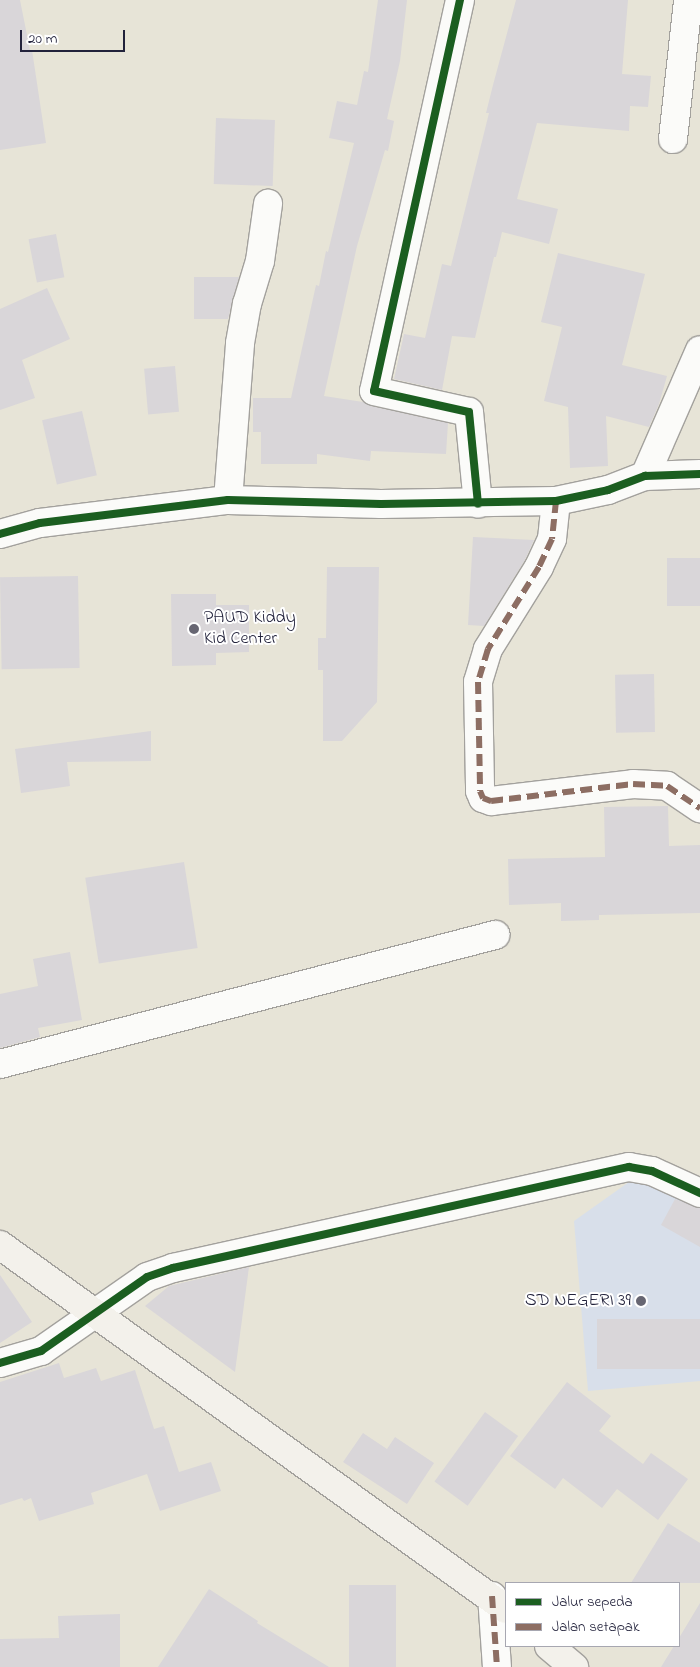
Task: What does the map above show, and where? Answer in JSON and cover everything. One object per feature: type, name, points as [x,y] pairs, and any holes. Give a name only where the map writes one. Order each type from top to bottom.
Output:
[{"type":"main road","points":[[0,1245],[499,1603]]},
{"type":"main road","points":[[550,1647],[574,1667]]},
{"type":"street","points":[[460,0],[374,391],[470,412],[478,504]]},
{"type":"street","points":[[673,139],[688,0]]},
{"type":"street","points":[[228,500],[240,343],[247,304],[260,260],[268,204]]},
{"type":"street","points":[[645,476],[700,350]]},
{"type":"street","points":[[0,534],[40,523],[228,500],[478,504],[556,501],[608,490],[645,476],[700,474]]},
{"type":"street","points":[[556,501],[552,539],[539,567],[488,649],[478,682],[480,791],[483,798],[491,801],[633,784],[666,786],[700,808]]},
{"type":"street","points":[[0,1064],[495,935]]},
{"type":"street","points":[[0,1362],[41,1351],[146,1277],[173,1268],[629,1167],[652,1171],[700,1193]]},
{"type":"street","points":[[498,1667],[499,1603]]},
{"type":"shaded area","name":"SD NEGERI 39","points":[[643,1172],[700,1190],[700,1381],[588,1391],[574,1221]]},
{"type":"building","points":[[0,0],[20,0],[30,50],[32,50],[46,143],[0,150]]},
{"type":"building","points":[[378,0],[407,0],[400,61],[387,119],[394,121],[388,151],[385,150],[357,246],[324,396],[363,402],[371,406],[448,423],[446,454],[371,451],[370,461],[317,454],[317,464],[261,464],[261,432],[253,432],[253,398],[291,398],[316,285],[319,286],[326,251],[328,252],[354,143],[329,138],[337,101],[357,105],[364,71],[368,72]]},
{"type":"building","points":[[516,0],[628,0],[622,74],[651,76],[648,107],[630,106],[629,131],[537,123],[517,199],[558,209],[549,244],[502,232],[496,257],[494,257],[475,338],[452,336],[442,390],[394,379],[404,334],[425,338],[442,264],[451,266],[489,113],[486,113]]},
{"type":"building","points":[[216,118],[275,120],[273,186],[214,184]]},
{"type":"building","points":[[56,234],[64,277],[37,283],[29,239]]},
{"type":"building","points":[[558,253],[645,274],[622,365],[667,376],[659,404],[649,427],[606,416],[608,466],[570,468],[568,407],[544,401],[562,327],[541,322]]},
{"type":"building","points":[[194,277],[239,277],[228,319],[194,319]]},
{"type":"building","points":[[47,288],[70,339],[22,360],[35,398],[0,410],[0,309]]},
{"type":"building","points":[[175,366],[179,412],[148,415],[144,369]]},
{"type":"building","points":[[82,411],[97,475],[57,485],[42,420]]},
{"type":"building","points":[[473,537],[534,540],[525,560],[484,626],[468,625]]},
{"type":"building","points":[[667,558],[700,558],[700,606],[667,606]]},
{"type":"building","points":[[327,567],[379,567],[377,702],[342,741],[323,741],[323,670],[318,670],[318,638],[326,638]]},
{"type":"building","points":[[78,576],[80,668],[2,669],[0,577]]},
{"type":"building","name":"PAUD Kiddy Kid Center","points":[[171,594],[216,594],[216,605],[249,605],[249,652],[216,653],[216,665],[172,666]]},
{"type":"building","points":[[654,674],[655,732],[616,733],[615,675]]},
{"type":"building","points":[[151,731],[151,761],[67,762],[70,786],[21,793],[15,749]]},
{"type":"building","points":[[668,806],[669,846],[700,845],[700,913],[599,915],[599,920],[561,921],[561,903],[509,905],[508,859],[605,857],[604,807]]},
{"type":"building","points":[[184,862],[198,948],[99,964],[85,878]]},
{"type":"building","points":[[70,952],[82,1020],[38,1028],[40,1037],[0,1048],[0,994],[38,986],[33,959]]},
{"type":"building","points":[[675,1199],[700,1208],[700,1247],[661,1225]]},
{"type":"building","points":[[249,1267],[235,1372],[145,1306],[169,1286]]},
{"type":"building","points":[[0,1275],[32,1322],[0,1343]]},
{"type":"building","points":[[597,1319],[700,1319],[700,1369],[597,1369]]},
{"type":"building","points":[[59,1363],[64,1378],[96,1368],[101,1381],[135,1370],[154,1429],[164,1426],[179,1472],[211,1462],[221,1491],[160,1511],[147,1474],[91,1493],[94,1504],[39,1521],[31,1498],[24,1501],[22,1498],[0,1505],[0,1382]]},
{"type":"building","points":[[567,1382],[611,1416],[599,1431],[643,1464],[651,1453],[688,1479],[658,1520],[617,1489],[602,1508],[563,1478],[555,1489],[510,1456]]},
{"type":"building","points":[[485,1412],[518,1436],[468,1506],[434,1482]]},
{"type":"building","points":[[363,1433],[387,1449],[395,1437],[434,1463],[407,1504],[343,1462]]},
{"type":"building","points":[[668,1523],[700,1543],[700,1583],[632,1582]]},
{"type":"building","points":[[349,1585],[396,1585],[396,1667],[349,1667]]},
{"type":"building","points":[[209,1589],[258,1621],[257,1623],[329,1667],[158,1667]]},
{"type":"building","points":[[700,1603],[700,1667],[661,1667],[673,1647],[680,1647],[680,1636]]},
{"type":"building","points":[[120,1614],[120,1667],[0,1667],[0,1639],[59,1638],[58,1616]]},
{"type":"marked path","points":[[556,501],[552,539],[539,567],[488,649],[478,682],[480,791],[483,798],[491,801],[633,784],[667,786],[700,808]]},
{"type":"marked path","points":[[492,1596],[497,1667]]},
{"type":"cycle path","points":[[460,0],[374,391],[469,412],[478,504]]},
{"type":"cycle path","points":[[0,534],[40,523],[228,500],[381,504],[556,501],[608,490],[645,476],[700,474]]},
{"type":"cycle path","points":[[0,1363],[41,1351],[147,1277],[173,1268],[629,1167],[652,1171],[700,1193]]},
{"type":"place","name":"PAUD Kiddy Kid Center","points":[[194,629]]},
{"type":"place","name":"SD NEGERI 39","points":[[641,1301]]}]
